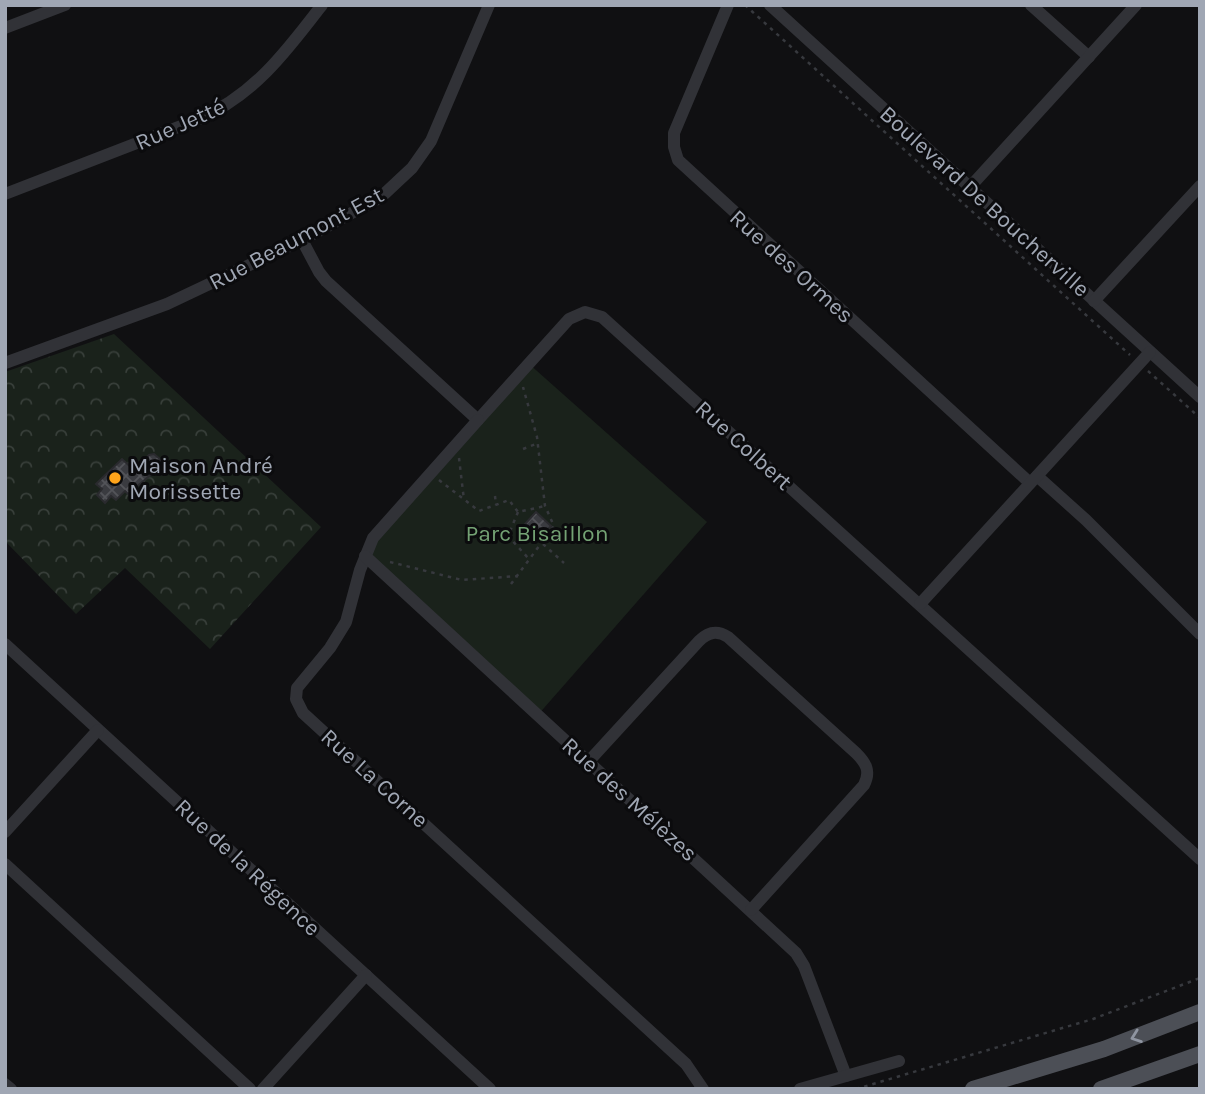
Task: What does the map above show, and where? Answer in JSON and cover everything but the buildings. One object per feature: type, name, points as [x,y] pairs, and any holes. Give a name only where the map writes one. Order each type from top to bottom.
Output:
[{"type":"main road","points":[[973,1089],[1104,1049],[1200,1012]]},
{"type":"main road","points":[[1101,1089],[1200,1054]]},
{"type":"street","points":[[5,28],[65,5]]},
{"type":"street","name":"Rue Jetté","points":[[5,194],[199,119],[230,103],[266,74],[321,5]]},
{"type":"street","name":"Rue Beaumont Est","points":[[5,363],[149,312],[302,240],[373,203],[397,185],[412,168],[436,131],[489,5]]},
{"type":"street","name":"Rue des Ormes","points":[[728,5],[674,133],[678,160],[1033,480],[1086,520],[1200,634]]},
{"type":"street","name":"Boulevard De Boucherville","points":[[770,5],[1200,397]]},
{"type":"street","points":[[1031,5],[1089,57]]},
{"type":"street","points":[[970,187],[1136,5]]},
{"type":"street","points":[[1094,300],[1200,186]]},
{"type":"street","points":[[302,240],[326,281],[478,419]]},
{"type":"street","name":"Rue Colbert","points":[[478,419],[569,319],[585,313],[601,317],[1200,859]]},
{"type":"street","points":[[920,604],[1150,352]]},
{"type":"street","name":"Rue La Corne","points":[[478,419],[373,538],[365,556],[346,622],[330,648],[299,684],[296,695],[298,707],[686,1064],[703,1089]]},
{"type":"street","name":"Rue des Mélèzes","points":[[365,556],[793,950],[802,962],[846,1076]]},
{"type":"street","points":[[589,761],[699,641],[714,632],[728,637],[856,753],[867,767],[868,774],[864,785],[751,910]]},
{"type":"street","name":"Rue de la Régence","points":[[5,644],[490,1089]]},
{"type":"street","points":[[5,832],[99,730]]},
{"type":"street","points":[[5,864],[250,1089]]},
{"type":"street","points":[[263,1089],[366,975]]},
{"type":"street","points":[[800,1089],[899,1061]]},
{"type":"street","points":[[5,1084],[11,1089]]},
{"type":"path","name":"Boulevard De Boucherville","points":[[745,5],[1130,355]]},
{"type":"path","points":[[1148,372],[1200,418]]},
{"type":"path","points":[[512,584],[554,526],[544,506],[537,443],[519,373]]},
{"type":"path","points":[[457,443],[464,500]]},
{"type":"path","points":[[523,449],[537,443]]},
{"type":"path","points":[[429,472],[479,512],[509,500],[517,512]]},
{"type":"path","points":[[495,496],[496,505]]},
{"type":"path","points":[[517,512],[544,506]]},
{"type":"path","points":[[517,512],[508,537],[530,560]]},
{"type":"path","points":[[542,544],[565,563]]},
{"type":"path","points":[[365,556],[462,580],[517,576]]},
{"type":"path","points":[[856,1089],[1093,1019],[1200,978]]},
{"type":"green space","points":[[114,334],[321,527],[210,649],[125,568],[76,614],[5,541],[5,372]]},
{"type":"green space","name":"Parc Bisaillon","points":[[528,363],[707,522],[537,716],[365,556]]},
{"type":"place","name":"Maison André Morissette","points":[[115,478]]}]
